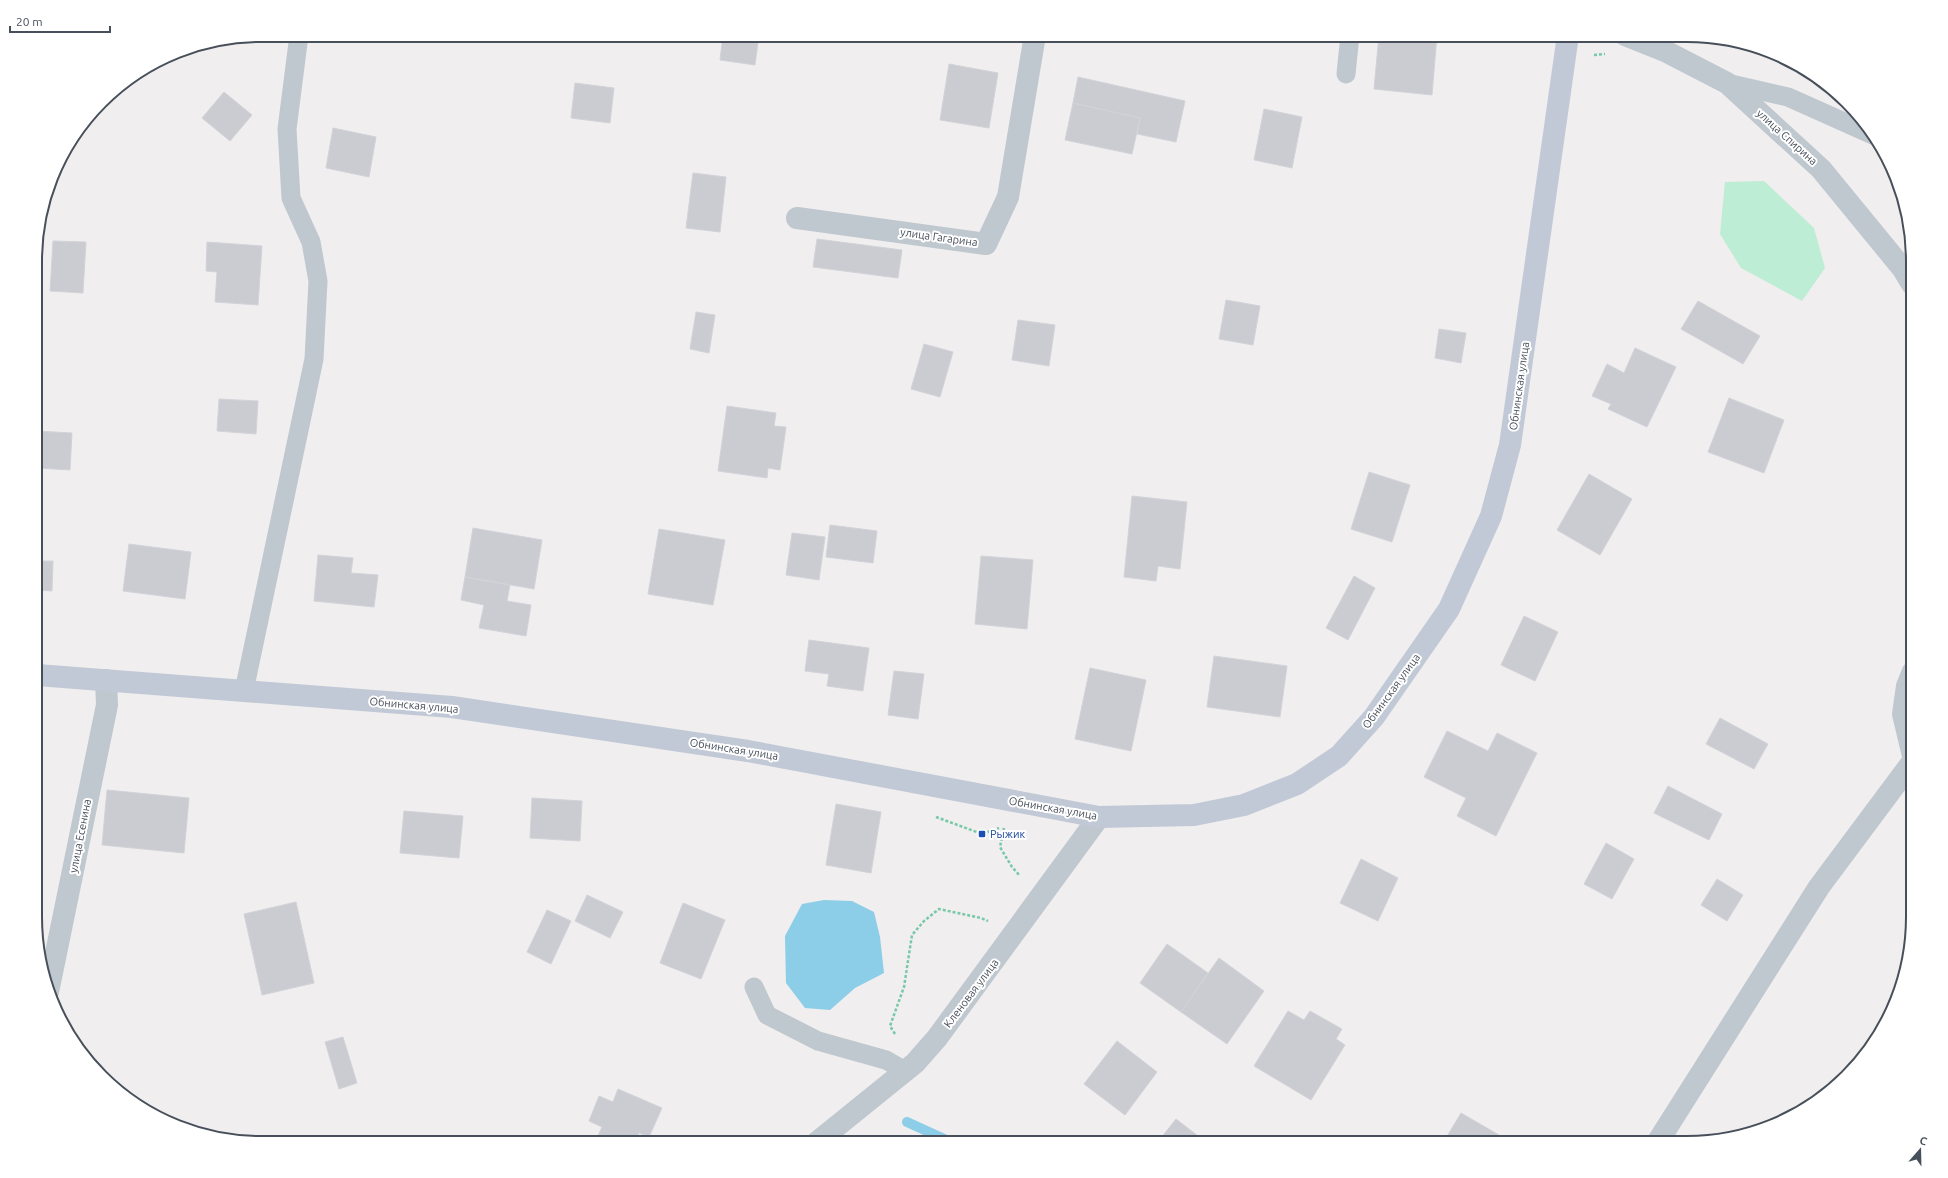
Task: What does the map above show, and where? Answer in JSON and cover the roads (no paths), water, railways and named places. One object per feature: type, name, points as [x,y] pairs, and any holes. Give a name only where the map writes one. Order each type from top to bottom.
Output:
[{"type":"street","name":"улица Гагарина","points":[[797,218],[986,244],[1008,197],[1033,42]]},
{"type":"street","name":"Обнинская улица","points":[[42,675],[452,707],[725,747],[1099,817],[1194,815],[1244,805],[1297,784],[1339,756],[1374,717],[1449,609],[1492,516],[1510,445],[1567,42]]},
{"type":"street","name":"улица Спирина","points":[[1642,42],[1665,51],[1727,83],[1821,169],[1906,274]]},
{"type":"street","name":"улица Есенина","points":[[51,979],[106,705],[106,680]]},
{"type":"street","points":[[1906,692],[1902,714],[1906,731]]},
{"type":"street","points":[[1662,1136],[1819,887],[1906,769]]},
{"type":"street","name":"Кленовая улица","points":[[825,1136],[910,1067],[937,1038],[1099,817]]},
{"type":"lane","points":[[244,691],[314,359],[318,282],[311,242],[290,198],[287,129],[298,42]]},
{"type":"lane","points":[[1346,74],[1349,42]]},
{"type":"lane","points":[[1727,83],[1788,97],[1863,130]]},
{"type":"lane","points":[[754,987],[767,1015],[818,1041],[910,1067]]},
{"type":"water","points":[[824,900],[852,901],[874,912],[880,937],[884,973],[855,988],[830,1010],[805,1008],[786,983],[785,936],[802,904]]},
{"type":"waterway","points":[[907,1122],[938,1136]]},
{"type":"place","name":"Рыжик","points":[[982,834]]}]
